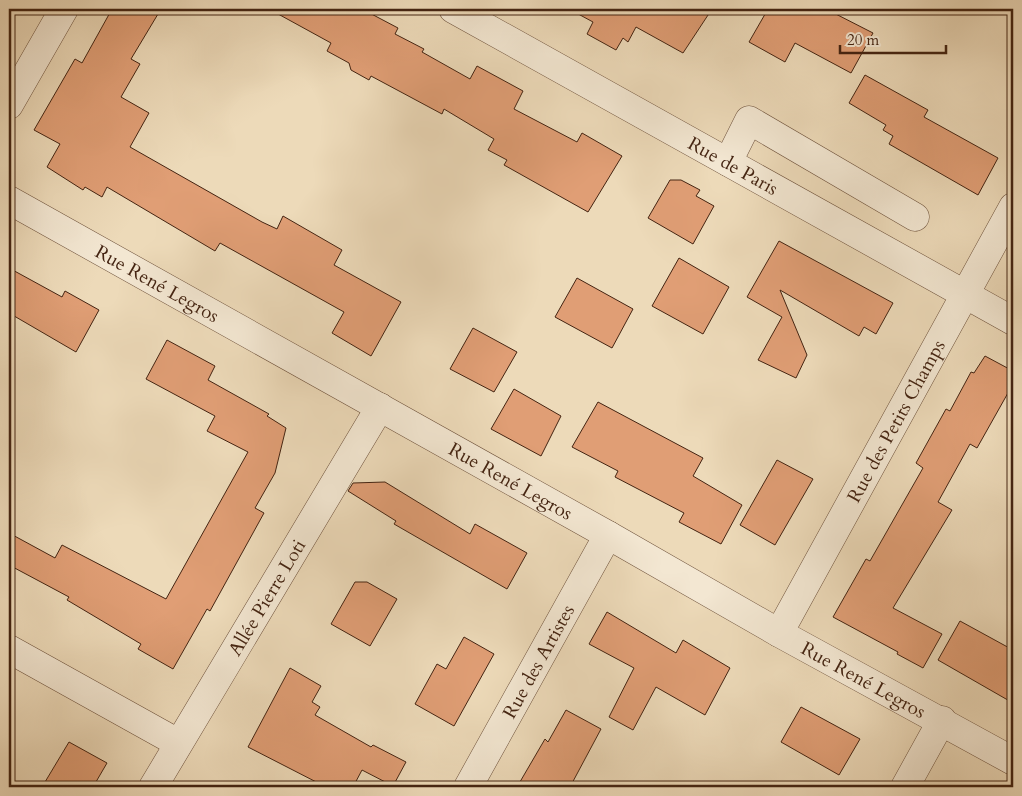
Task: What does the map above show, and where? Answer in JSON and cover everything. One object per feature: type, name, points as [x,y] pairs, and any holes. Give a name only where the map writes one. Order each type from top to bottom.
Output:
[{"type":"street","points":[[9,105],[64,9]]},
{"type":"street","name":"Rue de Paris","points":[[453,9],[1013,322]]},
{"type":"street","points":[[728,162],[749,120],[915,217]]},
{"type":"street","name":"Rue René Legros","points":[[9,200],[608,535],[779,633],[942,720],[1013,761]]},
{"type":"street","name":"Rue des Petits Champs","points":[[779,633],[1013,207]]},
{"type":"street","name":"Allée Pierre Loti","points":[[153,787],[380,407]]},
{"type":"street","name":"Rue des Artistes","points":[[468,787],[608,535]]},
{"type":"street","points":[[9,649],[178,743]]},
{"type":"street","points":[[905,787],[942,720]]},
{"type":"building","points":[[112,9],[161,9],[131,59],[140,64],[121,97],[149,113],[130,147],[262,222],[277,229],[283,216],[342,250],[334,265],[401,302],[371,356],[332,333],[344,312],[220,243],[215,251],[107,187],[102,197],[85,187],[83,190],[47,167],[60,144],[34,130],[75,59],[82,63]]},
{"type":"building","points":[[269,9],[362,9],[398,28],[395,34],[424,49],[422,52],[470,79],[477,66],[523,91],[514,109],[577,142],[582,133],[622,156],[588,212],[504,165],[507,160],[488,150],[494,139],[444,109],[442,114],[371,76],[369,80],[351,70],[349,63],[327,51],[331,43]]},
{"type":"building","points":[[569,9],[712,9],[683,53],[636,27],[628,42],[623,38],[616,50],[587,34],[593,22]]},
{"type":"building","points":[[768,9],[826,9],[873,33],[851,73],[795,43],[785,62],[749,42]]},
{"type":"building","points":[[865,75],[928,110],[924,117],[998,158],[978,195],[889,144],[893,136],[883,130],[886,125],[849,103]]},
{"type":"building","points":[[670,180],[681,180],[700,190],[696,196],[714,206],[693,244],[648,218]]},
{"type":"building","points":[[779,241],[893,303],[876,334],[864,327],[859,336],[780,290],[807,355],[796,378],[758,360],[782,317],[747,297]]},
{"type":"building","points":[[679,258],[729,287],[703,334],[652,306]]},
{"type":"building","points":[[9,268],[62,297],[65,291],[99,310],[76,352],[9,313]]},
{"type":"building","points":[[577,278],[633,309],[612,348],[555,317]]},
{"type":"building","points":[[473,328],[517,352],[494,392],[450,369]]},
{"type":"building","points":[[167,340],[215,366],[208,380],[269,414],[267,416],[286,428],[275,473],[255,508],[264,513],[210,611],[207,609],[173,669],[138,649],[141,644],[67,600],[69,597],[9,565],[9,533],[55,558],[62,545],[166,599],[248,452],[207,431],[215,416],[146,379]]},
{"type":"building","points":[[985,356],[1013,371],[1013,384],[977,448],[970,444],[938,502],[952,510],[893,608],[942,634],[923,668],[897,654],[898,652],[833,617],[866,559],[870,561],[923,468],[916,463],[946,409],[950,411],[971,372],[974,373]]},
{"type":"building","points":[[514,389],[561,416],[541,456],[491,429]]},
{"type":"building","points":[[598,402],[703,458],[693,476],[742,505],[721,544],[679,522],[684,513],[615,477],[618,471],[572,447]]},
{"type":"building","points":[[777,460],[813,479],[775,545],[740,525]]},
{"type":"building","points":[[385,482],[470,534],[475,524],[527,553],[507,589],[394,524],[396,521],[348,491],[353,483]]},
{"type":"building","points":[[355,582],[367,582],[397,599],[370,646],[331,624]]},
{"type":"building","points":[[607,612],[676,653],[683,640],[730,668],[705,715],[656,687],[633,730],[609,717],[634,668],[589,644]]},
{"type":"building","points":[[960,621],[1013,650],[1013,703],[938,660]]},
{"type":"building","points":[[464,637],[494,654],[454,726],[415,704],[437,664],[446,669]]},
{"type":"building","points":[[290,668],[321,686],[312,702],[320,707],[315,715],[371,747],[373,745],[406,762],[393,786],[362,770],[353,787],[326,787],[248,747]]},
{"type":"building","points":[[801,707],[860,739],[839,775],[781,742]]},
{"type":"building","points":[[566,710],[601,729],[570,787],[517,787],[545,739],[548,742]]},
{"type":"building","points":[[69,742],[107,763],[93,787],[42,787]]}]
